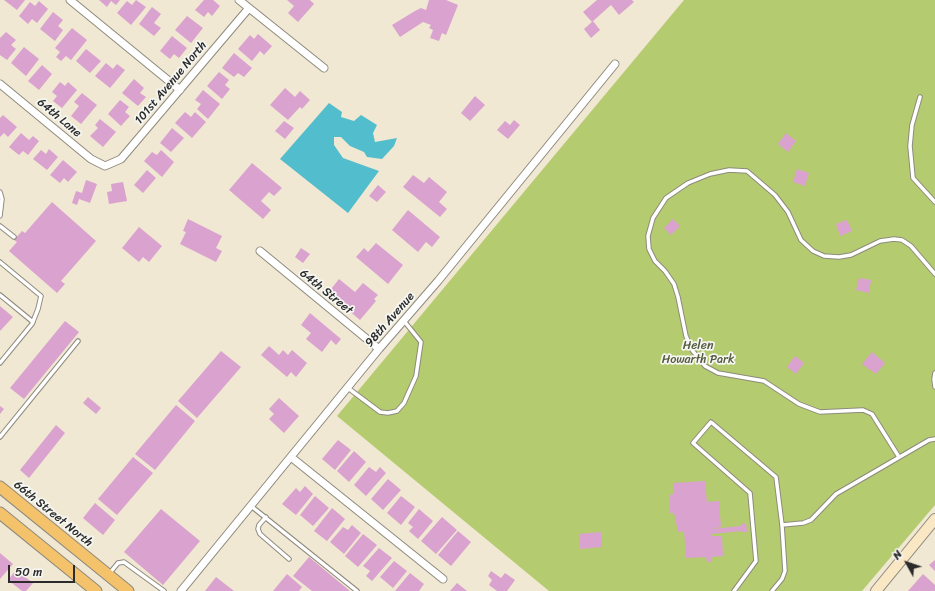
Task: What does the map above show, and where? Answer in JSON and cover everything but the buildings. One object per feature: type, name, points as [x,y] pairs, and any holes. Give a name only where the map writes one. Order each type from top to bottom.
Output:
[{"type":"main road","name":"66th Street North","points":[[0,487],[128,591]]},
{"type":"main road","points":[[0,513],[96,591]]},
{"type":"street","points":[[70,0],[180,90]]},
{"type":"street","points":[[239,0],[324,68]]},
{"type":"street","name":"101st Avenue North","points":[[106,166],[121,159],[249,8]]},
{"type":"street","name":"98th Avenue","points":[[181,591],[615,64]]},
{"type":"street","name":"64th Lane","points":[[0,84],[91,159],[106,166]]},
{"type":"street","name":"64th Street","points":[[260,251],[379,349]]},
{"type":"street","points":[[291,457],[443,579]]},
{"type":"street","points":[[876,591],[935,519]]},
{"type":"lane","points":[[920,97],[912,126],[910,146],[913,178],[935,202]]},
{"type":"lane","points":[[899,457],[872,414],[863,410],[820,412],[799,404],[764,381],[718,373],[705,366],[692,350],[686,336],[674,284],[665,271],[655,261],[649,249],[648,236],[653,218],[666,198],[688,183],[710,174],[729,170],[747,172],[775,195],[788,212],[801,240],[813,251],[824,256],[839,257],[851,255],[880,241],[894,238],[902,240],[911,246],[935,274]]},
{"type":"lane","points":[[0,192],[2,199],[0,216]]},
{"type":"lane","points":[[0,226],[14,237]]},
{"type":"lane","points":[[0,262],[41,296],[33,322],[0,363]]},
{"type":"lane","points":[[0,295],[33,322]]},
{"type":"lane","points":[[348,388],[380,412],[388,413],[397,411],[404,403],[416,376],[421,342],[404,321]]},
{"type":"lane","points":[[0,437],[78,341]]},
{"type":"lane","points":[[935,373],[935,387]]},
{"type":"lane","points":[[734,591],[756,562],[750,493],[693,443],[711,422],[776,477],[782,525],[785,571],[782,579],[772,591]]},
{"type":"lane","points":[[782,525],[803,523],[811,520],[836,494],[929,440],[935,439]]},
{"type":"lane","points":[[251,506],[357,591]]},
{"type":"lane","points":[[266,517],[259,525],[258,529],[260,534],[289,559]]},
{"type":"lane","points":[[108,575],[118,563],[124,562],[164,591]]},
{"type":"green space","name":"Helen Howarth Park","points":[[684,0],[935,0],[935,505],[862,591],[549,591],[337,416]]},
{"type":"water","points":[[329,103],[342,112],[341,117],[354,121],[361,115],[377,125],[373,133],[375,142],[397,138],[394,146],[382,159],[367,157],[364,152],[350,146],[341,137],[334,137],[334,145],[343,158],[379,171],[348,213],[280,159]]}]
